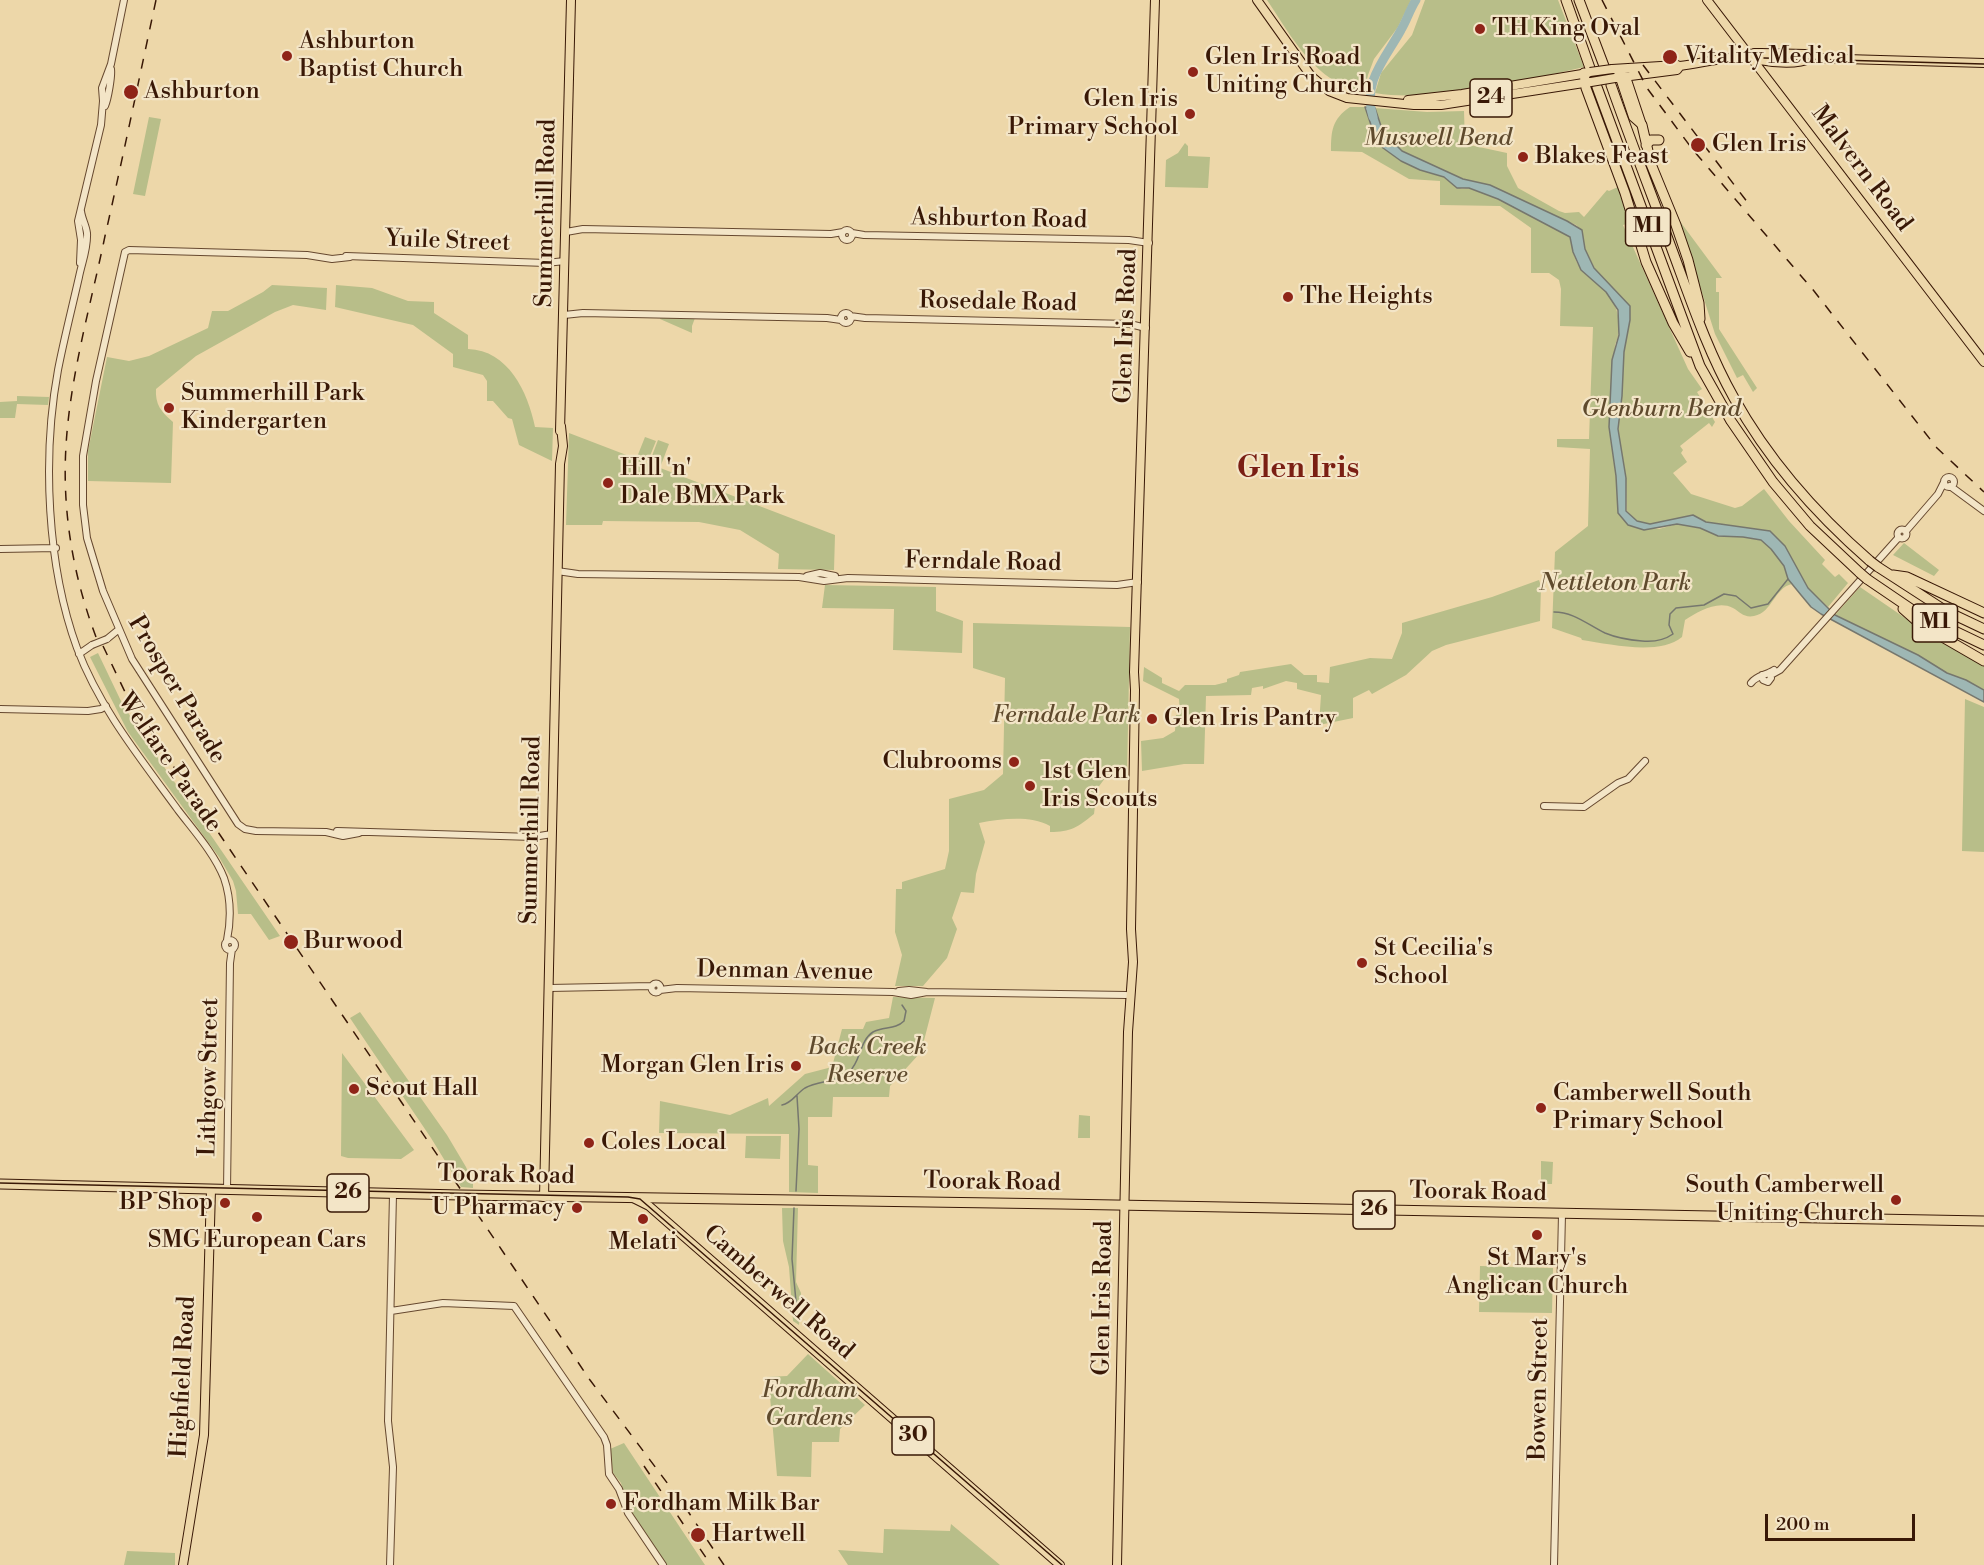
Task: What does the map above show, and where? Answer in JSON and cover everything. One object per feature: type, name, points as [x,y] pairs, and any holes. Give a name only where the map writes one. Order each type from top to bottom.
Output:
[{"type":"highway","name":"M1","points":[[1566,0],[1588,78],[1700,366],[1736,429],[1773,482],[1810,526],[1864,576],[1940,626],[1984,645]]},
{"type":"highway","name":"M1","points":[[1580,0],[1616,74],[1700,328],[1735,399],[1772,457],[1814,508],[1874,564],[1946,610],[1984,629]]},
{"type":"highway","points":[[1588,78],[1646,262],[1682,341],[1700,366]]},
{"type":"highway","points":[[1642,125],[1651,164],[1688,260],[1699,303],[1700,328]]},
{"type":"highway","points":[[1646,145],[1652,139],[1659,140]]},
{"type":"highway","points":[[1888,574],[1907,577],[1984,613]]},
{"type":"highway","points":[[1889,594],[1920,624],[1984,661]]},
{"type":"highway","name":"Toorak Road","points":[[0,1184],[544,1197],[1984,1221]]},
{"type":"main road","name":"Summerhill Road","points":[[544,1197],[557,574],[560,464],[563,446],[561,426],[571,0]]},
{"type":"main road","name":"Glen Iris Road","points":[[1117,1565],[1126,1205],[1134,672],[1155,0]]},
{"type":"main road","name":"24","points":[[1257,0],[1311,76],[1335,93],[1363,100],[1421,105],[1451,104],[1588,78],[1676,64],[1680,66],[1750,56],[1760,60],[1805,62],[1811,58],[1984,63]]},
{"type":"main road","name":"Malvern Road","points":[[1707,0],[1984,362]]},
{"type":"main road","points":[[1616,74],[1633,117],[1642,125]]},
{"type":"main road","name":"Glen Iris Road","points":[[1128,999],[1133,962],[1131,929]]},
{"type":"main road","name":"Highfield Road","points":[[183,1565],[204,1435],[211,1190]]},
{"type":"main road","name":"Camberwell Road","points":[[630,1198],[642,1201],[657,1213],[1060,1565]]},
{"type":"main road","points":[[657,1213],[656,1203],[664,1198]]},
{"type":"street","name":"Welfare Parade","points":[[124,0],[111,64],[112,77],[105,86],[107,100],[81,211],[87,231],[53,407],[50,473],[53,532],[66,612],[78,650],[126,740],[214,860],[224,878],[229,897],[230,941]]},
{"type":"street","name":"Ashburton Road","points":[[566,229],[843,235],[848,230],[851,235],[1149,241]]},
{"type":"street","name":"Yuile Street","points":[[127,251],[565,263]]},
{"type":"street","name":"Prosper Parade","points":[[127,251],[123,255],[83,456],[83,505],[87,538],[97,575],[120,633],[138,668],[238,824],[245,829],[255,831],[326,832],[333,830],[359,833],[552,837]]},
{"type":"street","name":"Rosedale Road","points":[[564,312],[827,318],[842,318],[846,313],[850,318],[1146,325]]},
{"type":"street","points":[[1767,676],[1778,672],[1899,537],[1899,531],[1902,529],[1906,531],[1949,484],[1984,511]]},
{"type":"street","points":[[0,549],[55,549]]},
{"type":"street","name":"Ferndale Road","points":[[557,574],[799,577],[824,581],[848,578],[1138,585]]},
{"type":"street","points":[[78,650],[120,633]]},
{"type":"street","points":[[0,709],[88,711],[107,708]]},
{"type":"street","points":[[1544,806],[1584,807],[1618,783],[1628,779],[1645,761]]},
{"type":"street","name":"Lithgow Street","points":[[227,1190],[230,949],[235,945],[230,941]]},
{"type":"street","name":"Denman Avenue","points":[[549,987],[652,988],[656,993],[660,988],[677,988],[893,992],[911,995],[927,992],[1128,999]]},
{"type":"street","points":[[390,1565],[393,1467],[388,1421],[393,1194]]},
{"type":"street","name":"Bowen Street","points":[[1554,1565],[1562,1214]]},
{"type":"street","points":[[391,1311],[443,1303],[514,1306],[606,1440],[609,1474],[619,1489],[630,1517],[663,1565]]},
{"type":"green space","points":[[1267,0],[1411,0],[1398,27],[1374,59],[1364,93],[1347,87],[1318,69],[1296,44]]},
{"type":"green space","points":[[1425,0],[1558,0],[1584,67],[1444,93],[1389,95],[1375,93],[1381,73],[1412,35]]},
{"type":"green space","name":"Nettleton Park","points":[[1350,107],[1365,107],[1375,137],[1383,148],[1401,161],[1420,170],[1444,177],[1462,189],[1469,188],[1498,199],[1570,237],[1579,265],[1586,275],[1606,292],[1617,311],[1619,331],[1615,345],[1609,427],[1616,476],[1618,513],[1628,525],[1659,529],[1677,524],[1700,528],[1718,536],[1761,540],[1784,566],[1792,584],[1781,590],[1765,610],[1751,616],[1727,606],[1708,608],[1685,620],[1682,637],[1661,646],[1620,646],[1582,640],[1552,628],[1555,552],[1588,526],[1590,449],[1557,447],[1557,439],[1589,439],[1593,327],[1560,326],[1561,289],[1559,280],[1549,273],[1531,273],[1531,228],[1500,206],[1440,205],[1440,181],[1409,179],[1362,152],[1331,151],[1331,137],[1336,121]]},
{"type":"green space","points":[[1375,108],[1427,112],[1464,111],[1465,144],[1507,153],[1507,166],[1518,188],[1565,213],[1579,212],[1584,217],[1607,190],[1618,187],[1627,224],[1623,225],[1688,369],[1702,389],[1697,392],[1715,422],[1712,427],[1709,423],[1680,446],[1683,450],[1681,453],[1687,462],[1673,473],[1691,494],[1735,508],[1742,506],[1764,489],[1789,521],[1825,560],[1822,564],[1835,577],[1839,574],[1848,583],[1828,607],[1808,588],[1785,546],[1730,526],[1706,522],[1693,515],[1650,524],[1637,521],[1627,511],[1626,478],[1618,429],[1630,306],[1597,273],[1585,249],[1582,230],[1576,225],[1490,185],[1463,179],[1402,151],[1383,132]]},
{"type":"green space","points":[[149,117],[161,119],[145,196],[133,194]]},
{"type":"green space","points":[[1185,143],[1188,146],[1188,156],[1210,157],[1208,188],[1165,187],[1166,160],[1178,153]]},
{"type":"green space","points":[[1679,220],[1722,278],[1716,278],[1716,292],[1719,292],[1719,329],[1757,388],[1753,392],[1743,375],[1737,378],[1715,334]]},
{"type":"green space","points":[[272,285],[327,288],[326,310],[293,305],[275,312],[196,356],[156,389],[160,407],[173,422],[171,483],[88,481],[88,451],[107,357],[129,361],[149,356],[208,328],[212,311],[228,311]]},
{"type":"green space","points":[[336,285],[372,288],[408,301],[434,302],[434,313],[468,335],[468,349],[482,351],[494,357],[514,375],[527,400],[535,427],[553,428],[552,461],[519,445],[512,419],[508,418],[493,401],[487,401],[487,381],[483,375],[453,367],[453,354],[413,325],[335,307]]},
{"type":"green space","points":[[660,317],[695,318],[692,333],[660,319]]},
{"type":"green space","points":[[17,396],[49,397],[48,405],[17,404],[15,418],[0,418],[0,402],[17,401]]},
{"type":"green space","points":[[569,433],[835,535],[834,570],[778,569],[779,554],[740,530],[699,522],[603,521],[602,525],[566,525]]},
{"type":"green space","points":[[645,437],[656,441],[648,461],[637,457]]},
{"type":"green space","points":[[658,440],[669,444],[661,465],[650,461]]},
{"type":"green space","points":[[1904,543],[1939,570],[1934,576],[1893,555]]},
{"type":"green space","points":[[1539,580],[1541,586],[1540,621],[1446,645],[1432,651],[1406,675],[1372,694],[1369,690],[1353,698],[1353,718],[1319,725],[1321,695],[1297,689],[1297,683],[1286,681],[1263,689],[1263,686],[1252,688],[1251,695],[1206,696],[1204,764],[1184,764],[1142,771],[1141,741],[1163,738],[1175,731],[1176,715],[1180,715],[1179,699],[1143,681],[1144,667],[1162,678],[1162,683],[1179,691],[1185,685],[1215,685],[1227,682],[1227,679],[1239,675],[1240,672],[1291,664],[1304,675],[1317,675],[1317,682],[1329,683],[1330,667],[1370,658],[1392,659],[1402,633],[1402,623],[1492,597]]},
{"type":"green space","points":[[825,585],[936,587],[936,611],[963,621],[962,653],[893,650],[894,609],[822,608]]},
{"type":"green space","points":[[1860,587],[1924,631],[1984,665],[1984,690],[1835,615]]},
{"type":"green space","name":"Ferndale Park","points":[[973,623],[1130,627],[1127,775],[1108,774],[1097,789],[1094,814],[1069,830],[1050,832],[1050,826],[1024,819],[979,823],[985,842],[976,874],[974,893],[961,892],[952,918],[957,929],[947,958],[923,986],[895,986],[902,955],[895,932],[896,889],[902,889],[902,882],[945,869],[949,851],[949,799],[984,790],[1003,774],[1005,678],[973,668]]},
{"type":"green space","points":[[98,653],[136,726],[280,936],[269,940],[251,914],[238,914],[233,881],[219,857],[128,732],[90,657]]},
{"type":"green space","points":[[1965,699],[1984,707],[1984,852],[1962,851]]},
{"type":"green space","name":"Back Creek Reserve","points":[[893,997],[935,998],[921,1052],[890,1086],[889,1097],[833,1097],[832,1117],[808,1117],[808,1165],[818,1166],[818,1193],[789,1192],[789,1134],[659,1133],[660,1101],[730,1115],[768,1098],[769,1106],[805,1074],[832,1067],[842,1029],[863,1029],[866,1022],[889,1018]]},
{"type":"green space","points":[[360,1012],[447,1135],[466,1167],[473,1188],[461,1187],[431,1138],[350,1018]]},
{"type":"green space","points":[[342,1053],[414,1150],[401,1159],[341,1156]]},
{"type":"green space","points":[[1079,1115],[1090,1116],[1090,1138],[1078,1138]]},
{"type":"green space","points":[[746,1136],[781,1136],[780,1159],[745,1158]]},
{"type":"green space","points":[[1541,1161],[1553,1162],[1552,1184],[1541,1184]]},
{"type":"green space","points":[[782,1208],[798,1208],[796,1282],[801,1293],[799,1325],[793,1321],[789,1267],[783,1241]]},
{"type":"green space","points":[[1480,1266],[1553,1268],[1552,1313],[1479,1312]]},
{"type":"green space","name":"Fordham Gardens","points":[[808,1354],[865,1405],[840,1429],[839,1442],[812,1442],[811,1477],[777,1476],[769,1385],[766,1377],[787,1376]]},
{"type":"green space","points":[[624,1443],[705,1565],[666,1565],[629,1508],[621,1483],[613,1473],[610,1449]]},
{"type":"green space","points":[[951,1524],[1000,1565],[848,1565],[838,1550],[883,1553],[884,1529],[950,1531]]},
{"type":"green space","points":[[127,1551],[175,1553],[175,1565],[124,1565]]},
{"type":"water","points":[[1365,107],[1375,108],[1383,132],[1402,151],[1463,179],[1490,185],[1582,230],[1585,249],[1594,268],[1630,306],[1618,429],[1626,478],[1626,511],[1637,521],[1650,524],[1693,515],[1706,522],[1770,531],[1785,546],[1808,588],[1835,615],[1984,690],[1984,702],[1811,607],[1788,579],[1784,566],[1761,540],[1718,536],[1700,528],[1677,524],[1644,530],[1628,525],[1618,513],[1616,476],[1609,427],[1612,360],[1619,335],[1618,310],[1606,292],[1581,270],[1573,252],[1570,237],[1498,199],[1469,188],[1457,188],[1444,177],[1420,170],[1401,161],[1383,148],[1375,137]]},
{"type":"waterway","points":[[1373,117],[1370,93],[1377,71],[1416,0]]},
{"type":"waterway","points":[[1554,612],[1574,617],[1614,636],[1654,641],[1673,634],[1669,625],[1670,614],[1676,608],[1704,605],[1724,594],[1736,596],[1751,608],[1768,604],[1788,579]]},
{"type":"waterway","points":[[782,1105],[810,1085],[839,1078],[849,1072],[856,1063],[868,1036],[877,1030],[897,1026],[904,1021],[906,1011],[902,1005]]},
{"type":"waterway","points":[[796,1191],[799,1129],[797,1096]]},
{"type":"waterway","points":[[794,1208],[792,1259],[797,1312]]},
{"type":"tram line","points":[[1764,58],[1984,64]]},
{"type":"tram line","points":[[0,1183],[640,1199],[1062,1565]]},
{"type":"railway","points":[[96,637],[81,591],[71,543],[65,470],[68,420],[82,340],[156,0]]},
{"type":"railway","points":[[1602,0],[1647,88],[1693,150],[1814,291],[1937,448],[1984,492]]},
{"type":"railway","points":[[1643,65],[1748,203]]},
{"type":"railway","points":[[103,646],[126,694],[161,748],[590,1380],[683,1504],[724,1565]]},
{"type":"railway","points":[[644,1466],[711,1565]]},
{"type":"place","name":"TH King Oval","points":[[1480,29]]},
{"type":"place","name":"Ashburton Baptist Church","points":[[287,56]]},
{"type":"place","name":"Vitality Medical","points":[[1670,57]]},
{"type":"place","name":"Glen Iris Road Uniting Church","points":[[1193,72]]},
{"type":"place","name":"Ashburton","points":[[131,92]]},
{"type":"place","name":"Glen Iris Primary School","points":[[1190,114]]},
{"type":"place","name":"Glen Iris","points":[[1698,145]]},
{"type":"place","name":"Blakes Feast","points":[[1523,157]]},
{"type":"place","name":"The Heights","points":[[1288,297]]},
{"type":"place","name":"Summerhill Park Kindergarten","points":[[169,408]]},
{"type":"place","name":"Hill 'n' Dale BMX Park","points":[[608,483]]},
{"type":"place","name":"Glen Iris Pantry","points":[[1152,719]]},
{"type":"place","name":"Clubrooms","points":[[1014,762]]},
{"type":"place","name":"1st Glen Iris Scouts","points":[[1030,786]]},
{"type":"place","name":"Burwood","points":[[291,942]]},
{"type":"place","name":"St Cecilia's School","points":[[1362,963]]},
{"type":"place","name":"Morgan Glen Iris","points":[[796,1066]]},
{"type":"place","name":"Scout Hall","points":[[354,1089]]},
{"type":"place","name":"Camberwell South Primary School","points":[[1541,1108]]},
{"type":"place","name":"Coles Local","points":[[589,1143]]},
{"type":"place","name":"South Camberwell Uniting Church","points":[[1896,1200]]},
{"type":"place","name":"BP Shop","points":[[225,1203]]},
{"type":"place","name":"U Pharmacy","points":[[577,1208]]},
{"type":"place","name":"SMG European Cars","points":[[257,1217]]},
{"type":"place","name":"Melati","points":[[643,1219]]},
{"type":"place","name":"St Mary's Anglican Church","points":[[1537,1235]]},
{"type":"place","name":"Fordham Milk Bar","points":[[611,1504]]},
{"type":"place","name":"Hartwell","points":[[698,1535]]},
{"type":"district","name":"Glen Iris","points":[[1298,470]]},
{"type":"park label","name":"Muswell Bend","points":[[1438,139]]},
{"type":"park label","name":"Glenburn Bend","points":[[1661,410]]}]
